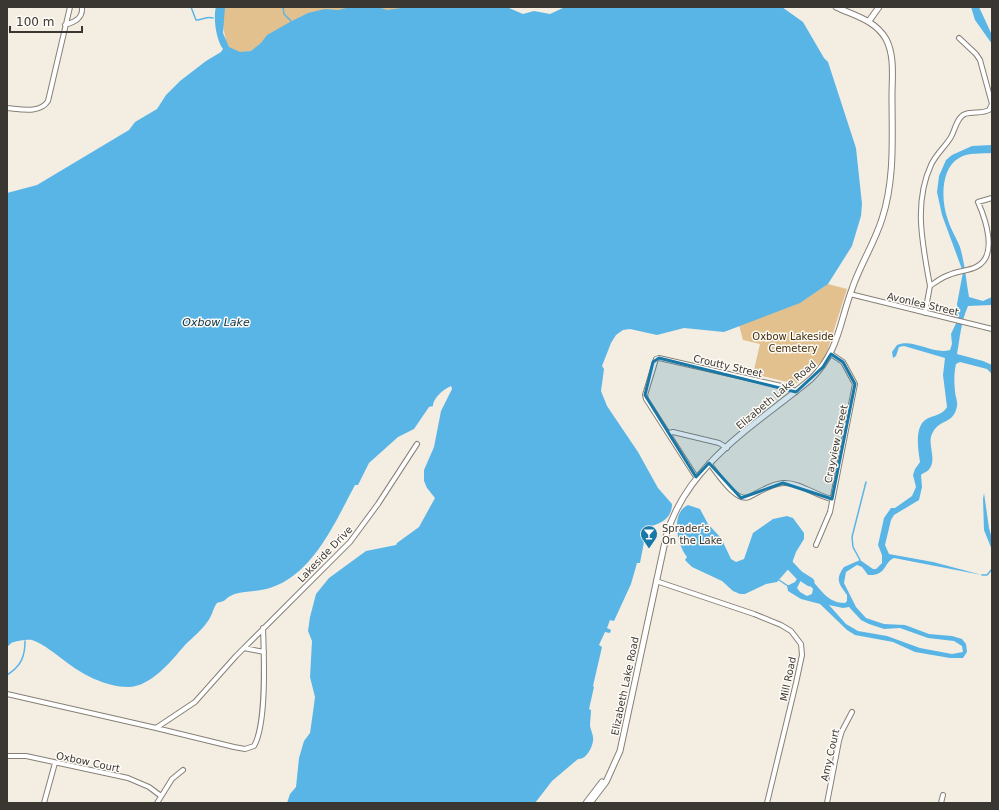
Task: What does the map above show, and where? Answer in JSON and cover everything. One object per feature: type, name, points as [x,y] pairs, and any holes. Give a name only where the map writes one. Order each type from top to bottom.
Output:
[{"type":"street","points":[[7,108],[35,109],[46,104],[50,97],[70,7]]},
{"type":"street","points":[[65,25],[79,18],[82,7]]},
{"type":"street","name":"Elizabeth Lake Road","points":[[590,803],[606,780],[620,751],[656,581],[672,520],[685,493],[696,477],[709,464],[796,392],[823,367],[831,354],[850,294],[881,220],[889,191],[892,171],[891,57],[886,39],[878,28],[869,21],[836,7]]},
{"type":"street","points":[[869,21],[879,7]]},
{"type":"street","points":[[925,313],[930,286],[921,233],[924,186],[931,166],[950,138],[961,117],[964,114],[986,112],[991,107],[991,100],[980,60],[976,54],[959,38]]},
{"type":"street","points":[[930,286],[948,275],[976,267],[981,264],[987,255],[989,241],[988,225],[978,202],[992,198]]},
{"type":"street","name":"Avonlea Street","points":[[850,294],[992,329]]},
{"type":"street","name":"Crayview Street","points":[[816,545],[830,512],[855,384],[844,362],[831,354]]},
{"type":"street","name":"Croutty Street","points":[[669,433],[646,397],[656,359],[659,358],[790,388],[796,392]]},
{"type":"street","points":[[696,477],[669,433],[673,432],[719,442],[727,448]]},
{"type":"street","name":"Lakeside Drive","points":[[156,728],[195,702],[263,628],[350,542],[378,504],[417,444]]},
{"type":"street","points":[[709,464],[735,495],[741,498],[748,497],[758,491],[783,483],[794,484],[832,499]]},
{"type":"street","name":"Mill Road","points":[[656,581],[754,614],[781,625],[791,631],[801,644],[802,655],[767,803]]},
{"type":"street","points":[[7,694],[245,749],[254,746],[260,730],[264,652],[263,628]]},
{"type":"street","points":[[244,648],[264,652]]},
{"type":"street","name":"Amy Court","points":[[827,803],[841,736],[852,712]]},
{"type":"street","name":"Oxbow Court","points":[[7,756],[26,756],[128,778],[148,787],[161,796]]},
{"type":"street","points":[[44,803],[55,763]]},
{"type":"street","points":[[157,803],[172,780],[183,770]]},
{"type":"street","name":"Elizabeth Lake Road","points":[[586,803],[596,788],[606,780]]},
{"type":"street","points":[[941,803],[943,795]]},
{"type":"highlighted area","points":[[831,354],[843,362],[855,384],[832,499],[783,483],[741,498],[709,463],[696,477],[645,395],[653,362],[659,358],[796,392],[823,367]]},
{"type":"green space","points":[[221,7],[428,7],[421,20],[229,55],[220,12]]},
{"type":"green space","name":"Oxbow Lakeside Cemetery","points":[[828,284],[847,289],[825,358],[796,384],[753,374],[760,344],[743,340],[739,325],[804,300]]},
{"type":"water","name":"Oxbow Lake","points":[[216,7],[225,7],[223,33],[229,47],[240,52],[251,51],[261,43],[267,35],[290,22],[308,13],[325,9],[338,10],[350,7],[378,7],[387,10],[408,7],[492,7],[509,8],[523,14],[534,11],[550,14],[565,7],[782,7],[803,22],[824,58],[828,62],[856,148],[862,204],[861,216],[852,246],[828,284],[800,303],[724,332],[684,328],[657,335],[630,329],[623,330],[616,335],[611,343],[602,366],[604,369],[601,391],[607,406],[638,452],[658,488],[672,504],[672,509],[666,519],[651,526],[644,542],[640,563],[637,563],[631,584],[614,621],[610,620],[607,628],[611,630],[610,633],[605,632],[599,645],[602,647],[589,709],[591,710],[590,726],[593,735],[590,750],[584,758],[578,759],[552,781],[535,803],[287,803],[290,794],[296,787],[299,758],[304,741],[310,733],[313,712],[315,697],[310,677],[312,641],[308,631],[316,594],[329,578],[366,551],[396,545],[419,527],[435,498],[427,488],[424,481],[424,470],[434,447],[441,411],[452,389],[451,386],[445,389],[437,397],[433,403],[433,406],[429,407],[414,429],[398,437],[369,463],[358,485],[355,485],[322,544],[299,571],[286,581],[270,588],[234,594],[224,601],[217,603],[203,627],[160,672],[145,683],[128,687],[111,685],[94,679],[78,671],[45,647],[32,640],[13,642],[7,647],[7,193],[37,185],[129,130],[135,122],[157,109],[166,95],[180,81],[206,61],[221,52],[223,49],[216,28]]},
{"type":"water","points":[[971,7],[979,7],[992,35],[992,44],[975,20]]},
{"type":"water","points":[[992,145],[992,153],[963,156],[953,163],[946,176],[944,184],[943,193],[945,210],[951,229],[962,253],[969,297],[983,301],[992,297],[991,305],[968,306],[962,324],[957,354],[992,365],[992,374],[987,369],[960,362],[956,364],[954,381],[957,404],[955,412],[950,419],[939,425],[933,432],[931,436],[932,464],[928,470],[921,475],[922,487],[919,500],[894,515],[891,520],[885,545],[889,554],[933,562],[982,575],[894,558],[882,571],[874,575],[868,575],[862,567],[857,565],[846,572],[844,583],[856,607],[866,618],[884,624],[905,625],[929,634],[952,636],[962,639],[966,644],[967,652],[963,658],[950,658],[915,652],[893,642],[855,635],[847,630],[820,604],[801,599],[788,591],[787,586],[795,582],[800,574],[804,575],[832,600],[845,603],[847,601],[847,595],[840,585],[839,575],[844,567],[860,560],[873,569],[876,569],[882,563],[882,555],[878,545],[884,518],[891,508],[895,508],[912,496],[916,487],[913,475],[920,462],[918,436],[921,424],[925,420],[940,414],[947,407],[943,375],[945,358],[904,346],[899,347],[896,356],[893,358],[892,352],[897,345],[903,343],[943,351],[950,350],[952,344],[951,334],[958,319],[957,304],[963,272],[942,215],[937,192],[939,176],[946,160],[952,155],[972,146]],"holes":[[[801,580],[807,582],[813,589],[812,594],[807,596],[800,592],[797,588]],[[829,605],[843,608],[849,607],[861,620],[884,629],[900,628],[928,638],[954,641],[962,646],[963,652],[952,654],[920,648],[887,636],[858,631],[846,624]]]},
{"type":"water","points":[[984,493],[992,539],[992,550],[984,530]]},
{"type":"water","points":[[688,505],[700,509],[708,524],[721,538],[731,559],[736,562],[744,559],[753,533],[773,519],[787,516],[793,518],[804,533],[804,539],[796,552],[791,566],[777,582],[766,584],[745,594],[740,594],[733,591],[722,581],[692,567],[685,560],[687,557],[680,545],[677,522],[682,509]]},
{"type":"waterway","points":[[191,7],[196,20],[209,17],[213,18]]},
{"type":"waterway","points":[[283,7],[284,14],[291,21]]},
{"type":"waterway","points":[[860,560],[853,547],[852,537],[866,482]]},
{"type":"waterway","points":[[782,557],[799,575],[810,582]]},
{"type":"waterway","points":[[982,575],[987,575],[992,569]]},
{"type":"waterway","points":[[779,580],[788,586]]},
{"type":"waterway","points":[[7,675],[19,665],[23,656],[25,641]]},
{"type":"place","name":"Sprader's On the Lake","points":[[649,549]]}]
